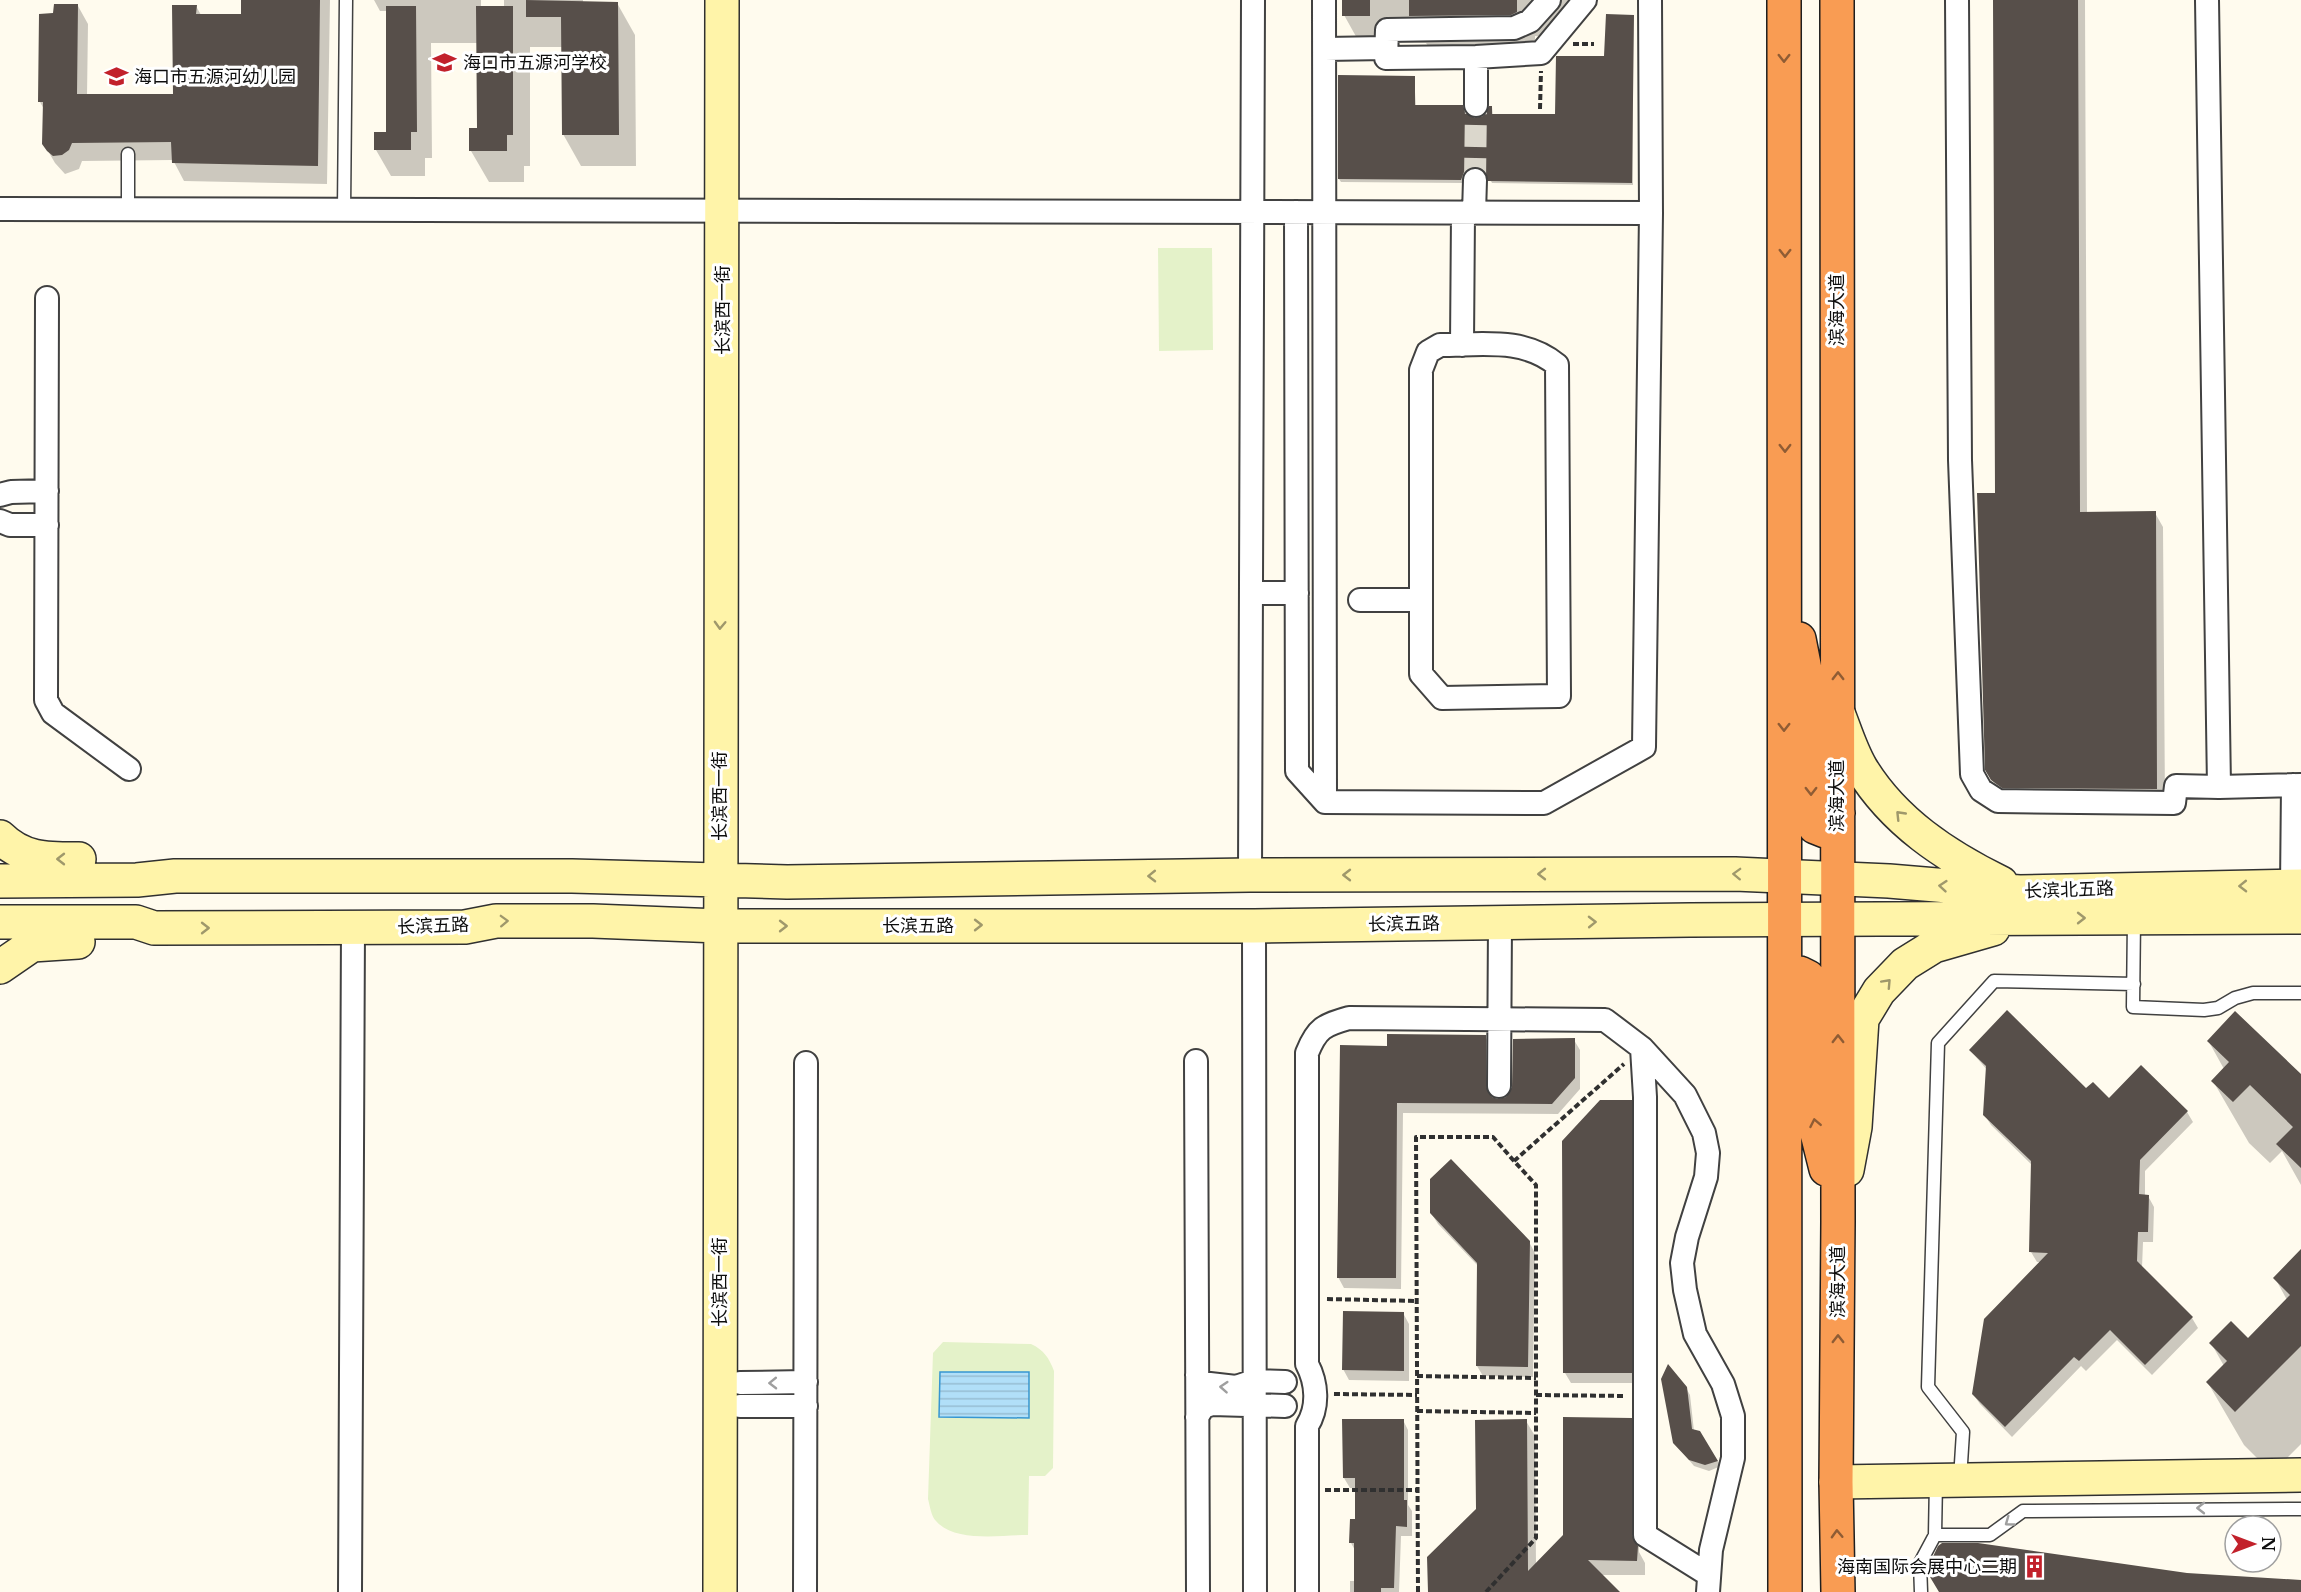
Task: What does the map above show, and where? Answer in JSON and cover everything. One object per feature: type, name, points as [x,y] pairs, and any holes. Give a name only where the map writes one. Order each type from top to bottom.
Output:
[{"type":"highway","points":[[1784,0],[1785,1592]]},
{"type":"highway","name":"滨海大道","points":[[1837,0],[1838,1221],[1836,1482],[1838,1592]]},
{"type":"highway","points":[[1785,567],[1811,700],[1811,818],[1815,827],[1825,831],[1832,826],[1838,813]]},
{"type":"highway","points":[[1785,986],[1793,976],[1800,973],[1808,977],[1812,987],[1813,1117],[1838,1221]]},
{"type":"street","name":"长滨西一街","points":[[722,0],[732,210]]},
{"type":"street","name":"长滨西一街","points":[[720,1592],[731,880],[732,210],[741,0]]},
{"type":"street","points":[[1250,875],[1253,0]]},
{"type":"street","points":[[1324,0],[1325,802]]},
{"type":"street","points":[[1549,0],[1530,21],[1514,28],[1387,30],[1386,58],[1476,57],[1541,52],[1585,0]]},
{"type":"street","points":[[1296,212],[1297,771],[1325,802],[1544,803],[1644,747],[1651,213],[1650,0]]},
{"type":"street","points":[[1957,0],[1960,460],[1972,774],[1981,790],[1998,801],[2174,803],[2176,786],[2297,785],[2296,886]]},
{"type":"street","points":[[2207,0],[2220,787]]},
{"type":"street","points":[[1325,49],[1386,48]]},
{"type":"street","points":[[1476,57],[1476,105]]},
{"type":"street","points":[[1462,345],[1469,213],[1475,180]]},
{"type":"street","points":[[0,209],[1651,213]]},
{"type":"street","points":[[47,298],[46,700],[53,713],[129,769]]},
{"type":"street","points":[[1440,345],[1523,346],[1544,354],[1557,365],[1559,696],[1442,698],[1421,674],[1421,600],[1421,370],[1428,352],[1440,345]]},
{"type":"street","points":[[0,495],[11,492],[47,491]]},
{"type":"street","points":[[0,521],[10,525],[47,525]]},
{"type":"street","points":[[1252,593],[1297,593]]},
{"type":"street","points":[[1360,600],[1421,600]]},
{"type":"street","points":[[1838,713],[1861,767],[1888,802],[1917,832],[2021,906]]},
{"type":"street","points":[[0,837],[14,849],[40,859],[137,860],[154,877]]},
{"type":"street","points":[[1690,920],[1703,907],[1708,895],[1693,874]]},
{"type":"street","points":[[0,881],[137,880],[154,877],[572,876],[731,880],[1693,874],[1838,879]]},
{"type":"street","name":"长滨北五路","points":[[1838,879],[2021,906],[2133,918],[2301,917]]},
{"type":"street","name":"长滨北五路","points":[[1838,919],[2296,886]]},
{"type":"street","points":[[1838,1221],[1854,1127],[1862,1019],[1880,991],[1905,964],[1934,946],[2021,906]]},
{"type":"street","name":"长滨五路","points":[[0,922],[136,922],[154,928],[465,927],[496,921],[593,921],[730,926],[1254,926],[1838,919]]},
{"type":"street","points":[[1499,1086],[1500,923]]},
{"type":"street","name":"长滨西一街","points":[[730,926],[740,1394],[741,1592]]},
{"type":"street","points":[[1254,926],[1255,1592]]},
{"type":"street","points":[[350,1592],[353,927]]},
{"type":"street","points":[[0,967],[32,945],[135,942],[154,928]]},
{"type":"street","points":[[1307,1592],[1307,1426],[1311,1419],[1315,1394],[1314,1382],[1307,1364],[1307,1053],[1314,1035],[1328,1024],[1349,1018],[1605,1020],[1642,1048],[1685,1095],[1704,1133],[1708,1153],[1706,1177],[1687,1237],[1682,1263],[1695,1334],[1722,1384],[1733,1416],[1733,1458],[1711,1550],[1708,1583]]},
{"type":"street","points":[[1642,1048],[1645,1097],[1646,1535],[1708,1583]]},
{"type":"street","points":[[1196,1061],[1198,1592]]},
{"type":"street","points":[[805,1592],[806,1063]]},
{"type":"street","points":[[1285,1406],[1285,1382],[1295,1368],[1307,1364]]},
{"type":"street","points":[[1197,1375],[1201,1383],[1236,1388],[1254,1381],[1285,1382]]},
{"type":"street","points":[[740,1394],[806,1382]]},
{"type":"street","points":[[740,1394],[806,1406]]},
{"type":"street","points":[[1197,1417],[1203,1407],[1212,1404],[1285,1406],[1307,1426]]},
{"type":"street","points":[[1836,1482],[2301,1475]]},
{"type":"lane","points":[[344,210],[346,0]]},
{"type":"lane","points":[[128,154],[128,209]]},
{"type":"lane","points":[[2133,918],[2133,1007],[2204,1010],[2218,1008],[2235,998],[2253,993],[2301,993]]},
{"type":"lane","points":[[1921,1592],[1920,1563],[1935,1535],[1948,1480],[1963,1432],[1928,1387],[1938,1043],[1994,981],[2133,984]]},
{"type":"lane","points":[[1935,1535],[1990,1535],[2023,1511],[2301,1509]]},
{"type":"path","points":[[1540,109],[1541,52]]},
{"type":"path","points":[[1514,1161],[1642,1048]]},
{"type":"path","points":[[1418,1592],[1416,1137],[1493,1137],[1536,1185],[1536,1538],[1486,1592]]},
{"type":"path","points":[[1307,1299],[1417,1301]]},
{"type":"path","points":[[1417,1376],[1536,1378]]},
{"type":"path","points":[[1315,1394],[1417,1395]]},
{"type":"path","points":[[1536,1395],[1646,1396]]},
{"type":"path","points":[[1417,1411],[1536,1413]]},
{"type":"path","points":[[1307,1490],[1417,1490]]},
{"type":"green space","points":[[1158,248],[1212,248],[1213,350],[1159,351]]},
{"type":"green space","points":[[943,1342],[1031,1344],[1043,1352],[1052,1366],[1054,1371],[1053,1468],[1045,1476],[1029,1476],[1028,1535],[967,1535],[944,1528],[933,1516],[928,1499],[933,1353]]},
{"type":"water","points":[[940,1372],[1029,1372],[1029,1418],[939,1417]]},
{"type":"building","points":[[241,0],[320,0],[318,166],[172,163],[171,142],[72,143],[69,150],[62,155],[53,156],[47,151],[42,144],[43,102],[38,102],[39,14],[53,13],[54,4],[78,4],[77,94],[173,94],[172,5],[197,5],[196,14],[241,14]]},
{"type":"building","points":[[526,0],[618,2],[619,135],[562,135],[561,17],[526,17]]},
{"type":"building","points":[[1342,0],[1370,0],[1370,16],[1342,16]]},
{"type":"building","points":[[1409,0],[1517,0],[1517,12],[1511,15],[1409,16]]},
{"type":"building","points":[[1993,0],[2078,0],[2080,512],[2156,511],[2157,789],[2002,788],[1991,780],[1985,770],[1977,493],[1995,493]]},
{"type":"building","points":[[386,6],[416,6],[417,132],[411,132],[411,150],[374,150],[374,132],[386,132]]},
{"type":"building","points":[[476,6],[513,6],[513,135],[507,135],[507,151],[469,151],[469,128],[477,128]]},
{"type":"building","points":[[1606,14],[1634,15],[1632,183],[1488,181],[1483,169],[1475,167],[1464,172],[1461,180],[1338,179],[1338,75],[1415,76],[1415,105],[1463,105],[1465,112],[1475,118],[1483,116],[1489,106],[1492,106],[1492,114],[1555,114],[1556,56],[1604,56]]},
{"type":"building","points":[[2007,1010],[2086,1088],[2093,1082],[2109,1098],[2141,1065],[2188,1111],[2140,1160],[2139,1194],[2149,1195],[2148,1232],[2138,1232],[2137,1261],[2193,1317],[2145,1365],[2110,1330],[2079,1361],[2074,1357],[2005,1427],[1972,1394],[1984,1319],[2048,1253],[2029,1252],[2031,1161],[1983,1115],[1986,1066],[1969,1050]]},
{"type":"building","points":[[2235,1011],[2301,1074],[2301,1168],[2276,1144],[2293,1127],[2250,1085],[2233,1102],[2211,1081],[2229,1062],[2207,1041]]},
{"type":"building","points":[[1387,1034],[1486,1035],[1486,1086],[1492,1097],[1498,1099],[1506,1097],[1512,1087],[1513,1039],[1575,1038],[1575,1078],[1552,1104],[1397,1103],[1396,1278],[1337,1278],[1340,1045],[1387,1046]]},
{"type":"building","points":[[1600,1100],[1632,1100],[1632,1373],[1563,1373],[1562,1141]]},
{"type":"building","points":[[1451,1159],[1530,1241],[1528,1367],[1476,1366],[1477,1263],[1430,1213],[1430,1179]]},
{"type":"building","points":[[2301,1249],[2301,1346],[2235,1412],[2206,1382],[2227,1361],[2209,1343],[2231,1321],[2248,1338],[2290,1295],[2273,1278]]},
{"type":"building","points":[[1343,1311],[1404,1312],[1404,1371],[1342,1370]]},
{"type":"building","points":[[1668,1364],[1687,1387],[1692,1429],[1700,1431],[1718,1461],[1705,1465],[1689,1460],[1673,1443],[1661,1379]]},
{"type":"building","points":[[1563,1417],[1632,1418],[1632,1535],[1638,1546],[1637,1561],[1588,1560],[1620,1592],[1428,1592],[1427,1557],[1476,1509],[1475,1420],[1527,1419],[1528,1571],[1563,1535]]},
{"type":"building","points":[[1342,1419],[1404,1419],[1404,1500],[1407,1500],[1407,1527],[1396,1526],[1394,1588],[1381,1588],[1381,1592],[1354,1592],[1354,1543],[1349,1543],[1350,1519],[1355,1519],[1355,1478],[1343,1478]]},
{"type":"building","name":"海南国际会展中心二期","points":[[1942,1543],[1978,1543],[2187,1573],[2301,1580],[2301,1592],[1939,1592],[1930,1577],[1929,1565],[1938,1546]]},
{"type":"tunnel","points":[[1475,180],[1476,105]]},
{"type":"place","name":"海口市五源河学校","points":[[445,63]]},
{"type":"place","name":"海口市五源河幼儿园","points":[[116,77]]},
{"type":"place","name":"海南国际会展中心二期","points":[[2035,1567]]}]
